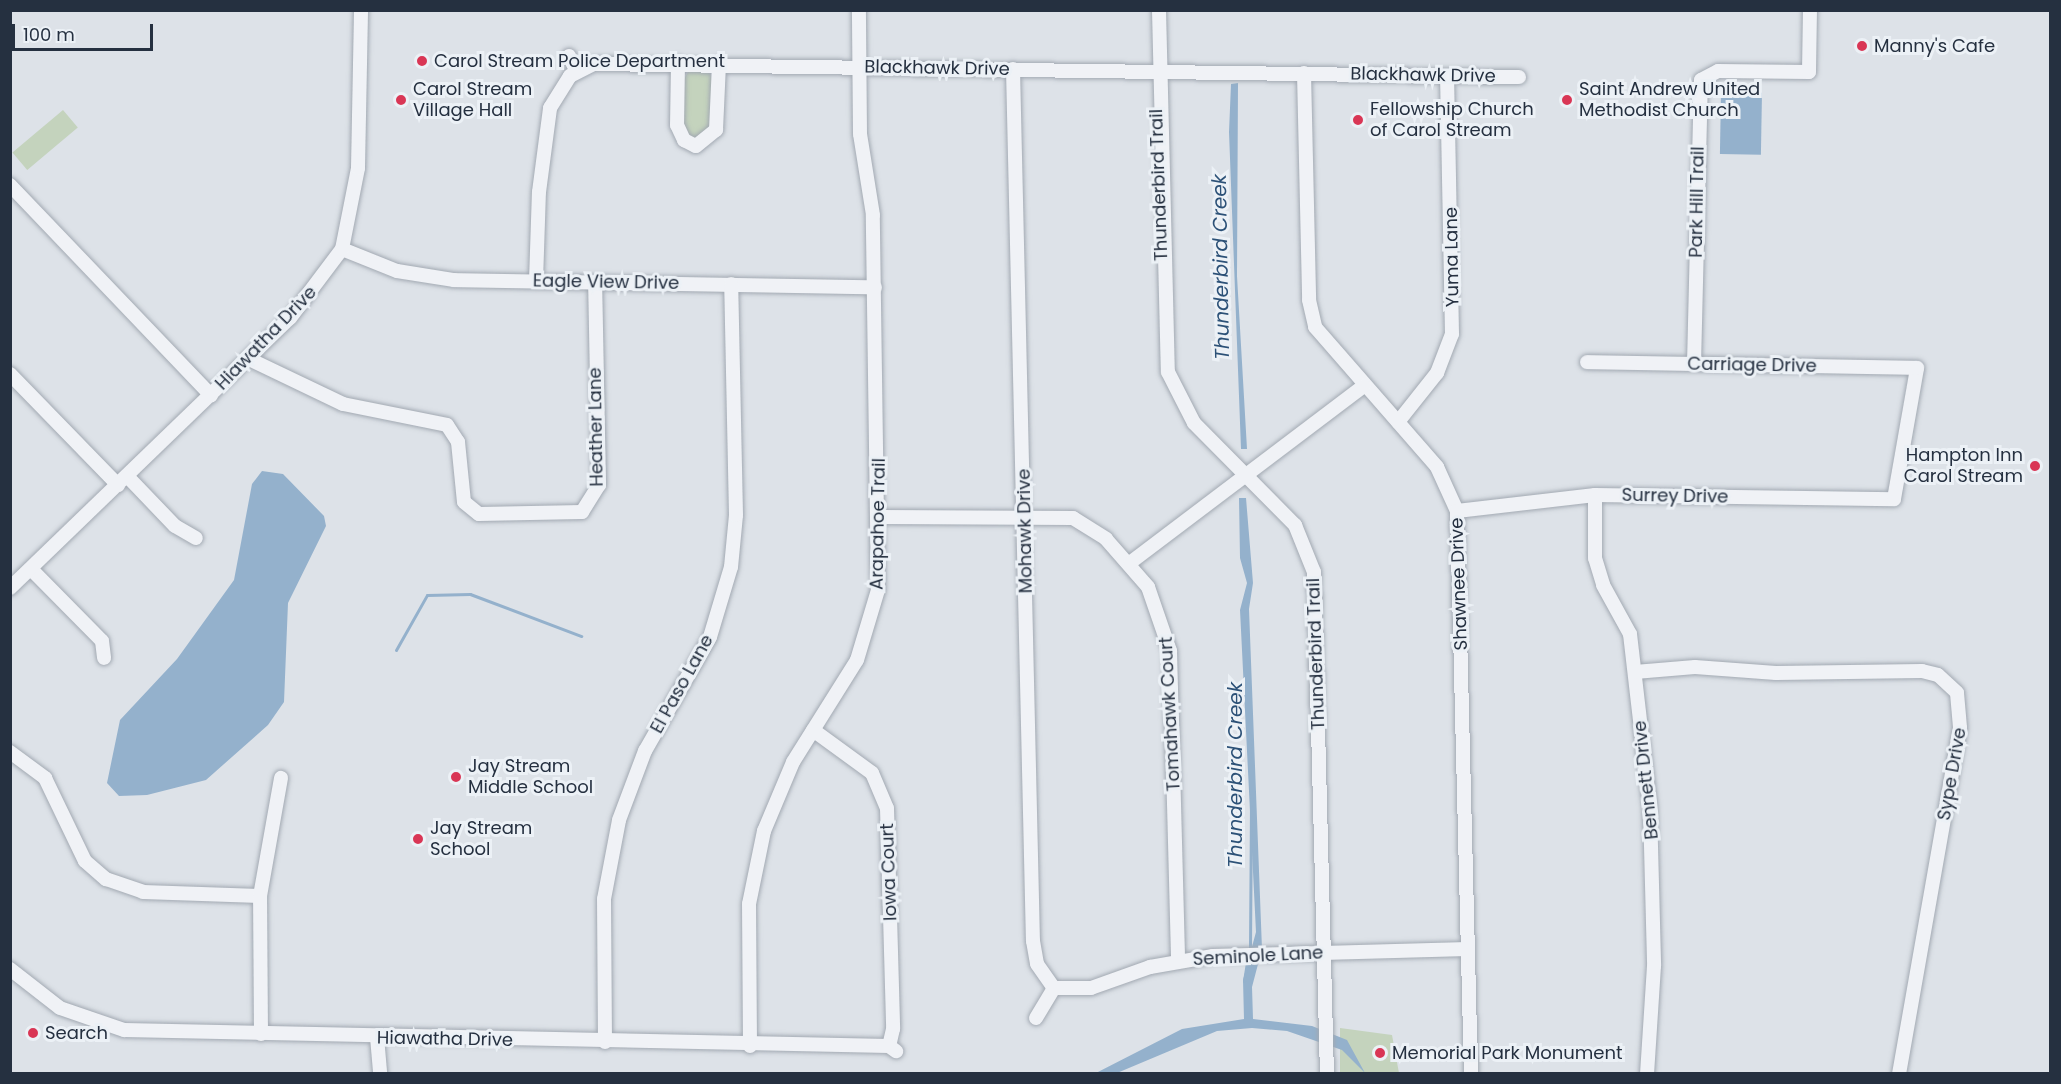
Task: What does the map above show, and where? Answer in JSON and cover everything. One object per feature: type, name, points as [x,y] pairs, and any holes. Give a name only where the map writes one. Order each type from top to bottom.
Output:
[{"type":"street","name":"Hiawatha Drive","points":[[10,588],[249,359],[311,295],[342,249],[358,168],[361,10]]},
{"type":"street","name":"Arapahoe Trail","points":[[750,1046],[747,939],[754,869],[776,796],[813,730],[847,681],[869,630],[878,590],[881,517],[875,286],[858,67],[859,10]]},
{"type":"street","name":"Thunderbird Trail","points":[[1159,10],[1156,71],[1166,363],[1185,410],[1295,525],[1314,572],[1327,1074]]},
{"type":"street","name":"Park Hill Trail","points":[[1694,364],[1701,80],[1718,71],[1809,72],[1810,10]]},
{"type":"street","points":[[536,281],[539,192],[550,108],[576,70],[569,56]]},
{"type":"street","name":"Blackhawk Drive","points":[[576,70],[608,62],[1519,77]]},
{"type":"street","points":[[678,63],[676,125],[684,140],[696,146],[716,130],[719,64]]},
{"type":"street","name":"Mohawk Drive","points":[[1013,69],[1033,941],[1037,964],[1054,988]]},
{"type":"street","name":"Shawnee Drive","points":[[1304,73],[1311,313],[1326,344],[1398,422],[1447,480],[1457,511],[1471,1074]]},
{"type":"street","name":"Yuma Lane","points":[[1398,422],[1437,374],[1452,334],[1447,76]]},
{"type":"street","points":[[10,185],[211,395]]},
{"type":"street","name":"Eagle View Drive","points":[[342,249],[417,276],[536,281],[875,286]]},
{"type":"street","name":"Heather Lane","points":[[249,359],[343,404],[456,424],[460,490],[464,512],[490,515],[570,513],[591,503],[599,486],[595,282]]},
{"type":"street","name":"El Paso Lane","points":[[605,1042],[604,899],[619,820],[645,751],[710,636],[731,567],[736,515],[731,284]]},
{"type":"street","name":"Carriage Drive","points":[[1587,362],[1917,368],[1894,499]]},
{"type":"street","points":[[10,374],[122,481],[175,526],[196,538]]},
{"type":"street","points":[[1131,562],[1364,387]]},
{"type":"street","name":"Surrey Drive","points":[[1457,511],[1595,495],[1894,499]]},
{"type":"street","name":"Bennett Drive","points":[[1595,495],[1598,572],[1627,624],[1635,672],[1653,861],[1654,966],[1647,1074]]},
{"type":"street","points":[[591,503],[601,514]]},
{"type":"street","name":"Tomahawk Court","points":[[881,517],[1024,514],[1073,518],[1131,562],[1157,604],[1170,651],[1178,960]]},
{"type":"street","points":[[31,569],[102,641],[104,658]]},
{"type":"street","name":"Sype Drive","points":[[1635,672],[1695,667],[1790,673],[1922,671],[1938,675],[1956,693],[1960,728],[1899,1074]]},
{"type":"street","name":"Iowa Court","points":[[813,730],[872,773],[887,808],[892,1048]]},
{"type":"street","points":[[10,752],[45,778],[84,861],[106,879],[143,892],[260,896]]},
{"type":"street","points":[[261,1034],[260,896],[281,778]]},
{"type":"street","name":"Seminole Lane","points":[[1054,988],[1090,988],[1178,960],[1468,949]]},
{"type":"street","name":"Hiawatha Drive","points":[[10,969],[60,1008],[108,1026],[377,1038],[892,1048]]},
{"type":"street","points":[[1036,1018],[1054,988]]},
{"type":"street","points":[[377,1038],[380,1074]]},
{"type":"green space","points":[[708,71],[713,80],[712,128],[696,141],[683,134],[683,81],[688,72]]},
{"type":"green space","points":[[63,110],[78,128],[27,170],[12,152]]},
{"type":"green space","points":[[1340,1028],[1392,1035],[1399,1073],[1340,1073]]},
{"type":"water","points":[[1238,83],[1237,276],[1247,449],[1241,449],[1229,132],[1231,84]]},
{"type":"water","points":[[1721,92],[1762,93],[1761,155],[1720,154]]},
{"type":"water","points":[[262,471],[283,474],[324,516],[326,526],[288,603],[284,702],[268,725],[206,780],[147,795],[119,796],[107,783],[120,720],[177,659],[234,580],[252,484]]},
{"type":"water","points":[[1239,498],[1246,498],[1253,583],[1249,609],[1262,949],[1252,987],[1253,1019],[1312,1026],[1347,1040],[1365,1073],[1342,1050],[1287,1031],[1252,1028],[1217,1031],[1117,1073],[1094,1074],[1182,1029],[1244,1019],[1243,980],[1256,932],[1240,610],[1247,583],[1240,558]]},
{"type":"waterway","points":[[396,650],[427,595],[470,594],[581,636]]},
{"type":"waterway","name":"Thunderbird Creek","points":[[1249,733],[1250,759]]},
{"type":"waterway","name":"Thunderbird Creek","points":[[1250,947],[1251,795]]},
{"type":"waterway","name":"Thunderbird Creek","points":[[1244,981],[1247,963]]},
{"type":"place","name":"Manny's Cafe","points":[[1862,46]]},
{"type":"place","name":"Carol Stream Police Department","points":[[422,61]]},
{"type":"place","name":"Carol Stream Village Hall","points":[[401,100]]},
{"type":"place","name":"Saint Andrew United Methodist Church","points":[[1567,100]]},
{"type":"place","name":"Fellowship Church of Carol Stream","points":[[1358,120]]},
{"type":"place","name":"Hampton Inn Carol Stream","points":[[2035,466]]},
{"type":"place","name":"Jay Stream Middle School","points":[[456,777]]},
{"type":"place","name":"Jay Stream School","points":[[418,839]]},
{"type":"place","name":"Search","points":[[33,1033]]},
{"type":"place","name":"Memorial Park Monument","points":[[1380,1053]]}]
